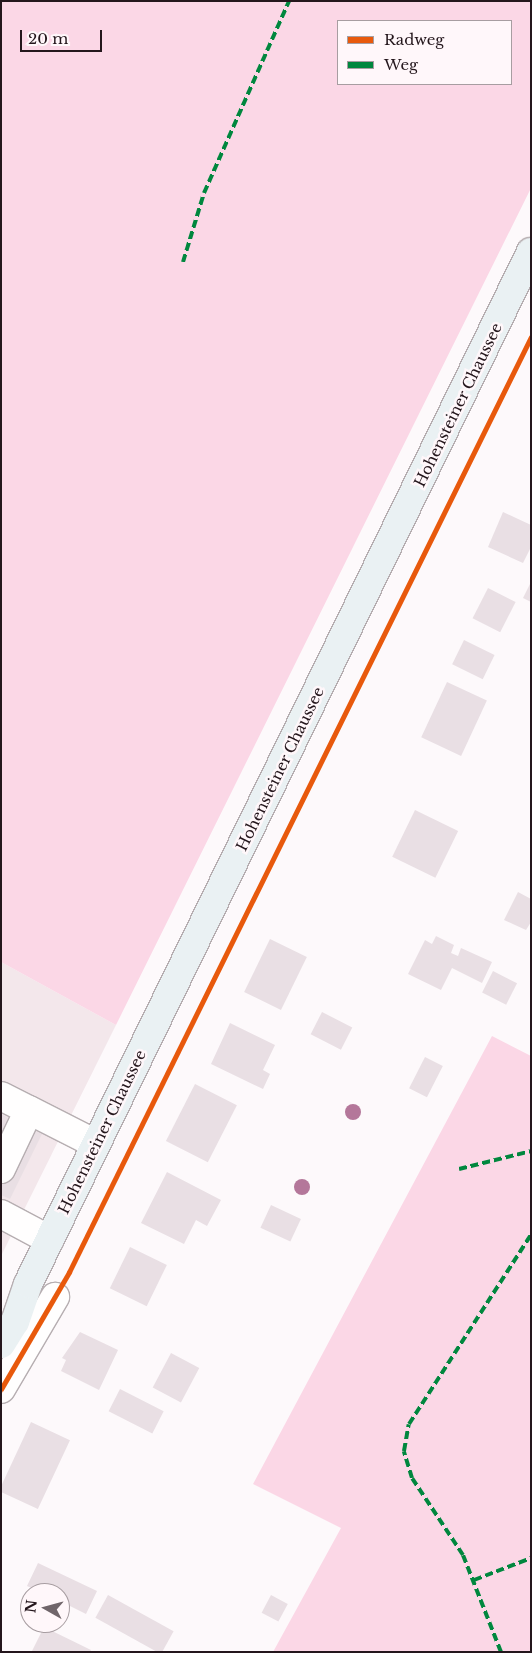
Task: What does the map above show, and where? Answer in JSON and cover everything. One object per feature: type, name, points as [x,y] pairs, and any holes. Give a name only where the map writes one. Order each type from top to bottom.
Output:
[{"type":"main road","name":"Hohensteiner Chaussee","points":[[1,1344],[15,1322],[28,1284],[531,252]]},
{"type":"main road","name":"Hohensteiner Chaussee","points":[[1,1314],[28,1284]]},
{"type":"lane","points":[[1,1096],[96,1144]]},
{"type":"lane","points":[[1,1168],[29,1110]]},
{"type":"lane","points":[[1,1214],[50,1240]]},
{"type":"lane","points":[[1,1389],[55,1297]]},
{"type":"shaded area","points":[[1,1],[531,1],[531,188],[116,1025],[1,962]]},
{"type":"shaded area","points":[[1,962],[116,1025],[1,1256]]},
{"type":"shaded area","points":[[492,1036],[531,1056],[531,1652],[273,1652],[341,1528],[253,1484]]},
{"type":"building","points":[[503,512],[531,525],[531,547],[523,563],[488,547]]},
{"type":"building","points":[[531,582],[531,602],[523,598]]},
{"type":"building","points":[[488,588],[516,602],[500,632],[473,618]]},
{"type":"building","points":[[464,640],[495,655],[483,679],[452,664]]},
{"type":"building","points":[[447,682],[487,701],[461,756],[421,737]]},
{"type":"building","points":[[415,810],[458,831],[435,878],[392,857]]},
{"type":"building","points":[[518,892],[531,899],[531,922],[526,930],[504,920]]},
{"type":"building","points":[[436,936],[454,945],[451,953],[458,956],[461,948],[492,962],[482,983],[452,968],[441,990],[408,974],[425,940],[432,944]]},
{"type":"building","points":[[270,939],[307,957],[281,1010],[244,992]]},
{"type":"building","points":[[493,971],[517,983],[506,1005],[482,992]]},
{"type":"building","points":[[322,1012],[352,1027],[341,1050],[311,1034]]},
{"type":"building","points":[[230,1023],[275,1045],[263,1070],[270,1074],[263,1089],[211,1064]]},
{"type":"building","points":[[425,1057],[443,1066],[427,1097],[409,1088]]},
{"type":"building","points":[[195,1084],[237,1105],[208,1162],[166,1141]]},
{"type":"building","points":[[1,1114],[42,1134],[10,1199],[1,1195]]},
{"type":"building","points":[[167,1172],[221,1200],[207,1226],[196,1220],[184,1244],[141,1223]]},
{"type":"building","points":[[271,1205],[301,1219],[290,1242],[260,1228]]},
{"type":"building","points":[[130,1247],[167,1265],[147,1306],[110,1288]]},
{"type":"building","points":[[80,1332],[118,1350],[99,1390],[61,1371],[66,1360],[62,1358]]},
{"type":"building","points":[[171,1353],[199,1368],[181,1402],[153,1387]]},
{"type":"building","points":[[120,1389],[164,1411],[152,1434],[109,1411]]},
{"type":"building","points":[[31,1422],[70,1440],[38,1509],[1,1492],[1,1486]]},
{"type":"building","points":[[38,1563],[97,1591],[86,1614],[70,1606],[70,1583],[28,1583]]},
{"type":"building","points":[[108,1595],[174,1631],[162,1652],[157,1652],[95,1618]]},
{"type":"building","points":[[271,1595],[288,1604],[278,1622],[262,1613]]},
{"type":"building","points":[[41,1633],[56,1633],[91,1650],[90,1652],[32,1651]]},
{"type":"marked path","points":[[183,262],[204,193],[289,1]]},
{"type":"marked path","points":[[459,1169],[531,1151]]},
{"type":"marked path","points":[[501,1652],[463,1555],[412,1478],[404,1451],[409,1424],[531,1235]]},
{"type":"marked path","points":[[474,1580],[531,1558]]},
{"type":"cycle path","points":[[1,1389],[69,1272],[531,337]]}]
